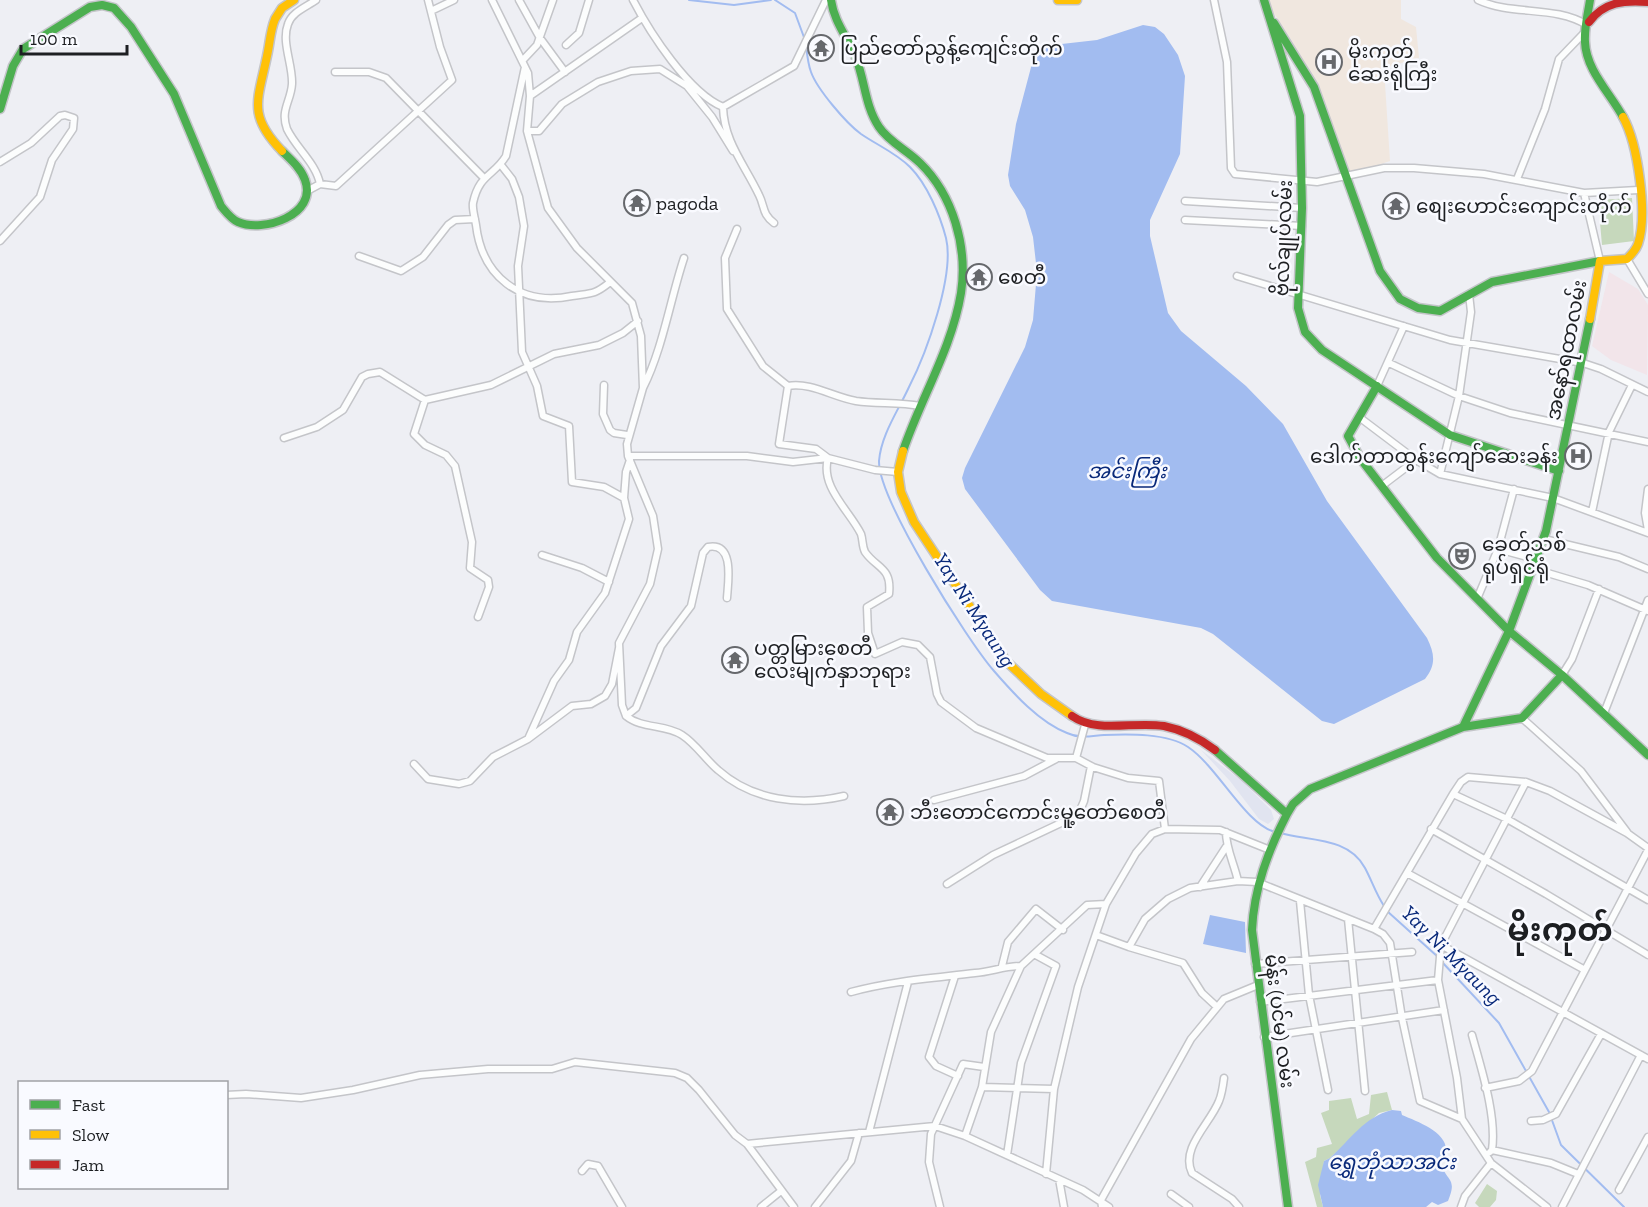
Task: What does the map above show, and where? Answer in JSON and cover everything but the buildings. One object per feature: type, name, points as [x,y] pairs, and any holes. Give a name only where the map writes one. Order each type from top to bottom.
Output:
[{"type":"main road","points":[[0,109],[13,66],[23,49],[90,7],[109,6],[124,17],[174,93],[217,201],[232,219],[254,226],[281,220],[297,209],[307,191],[302,175],[267,135],[258,117],[256,104],[273,21],[283,6],[294,0]]},
{"type":"main road","points":[[831,0],[834,15],[856,58],[873,116],[886,136],[919,161],[939,186],[961,242],[961,293],[947,342],[905,443],[898,472],[901,492],[914,522],[1006,662],[1041,694],[1085,724],[1163,726],[1188,732],[1211,746],[1287,814]]},
{"type":"main road","points":[[1058,0],[1077,0]]},
{"type":"main road","name":"ဗိုလ်‌ချုပ်‌လမ်း","points":[[1264,0],[1297,101],[1302,181],[1302,226],[1297,295],[1300,319],[1312,341],[1450,435],[1558,471]]},
{"type":"main road","points":[[1590,0],[1585,48],[1592,68],[1613,98],[1632,141],[1642,223],[1639,244],[1627,259]]},
{"type":"main road","points":[[1586,29],[1598,11],[1614,0],[1648,2]]},
{"type":"main road","points":[[1269,15],[1314,87],[1348,177],[1366,238],[1380,271],[1400,299],[1418,308],[1440,310],[1454,305],[1492,282],[1600,261]]},
{"type":"main road","points":[[1642,223],[1648,213]]},
{"type":"main road","name":"အ‌နော်‌ရထာလမ်း","points":[[1462,727],[1509,631],[1544,538],[1583,363],[1600,261],[1627,259]]},
{"type":"main road","points":[[1377,386],[1348,436],[1360,458],[1437,558],[1509,631],[1562,675],[1648,754]]},
{"type":"main road","points":[[1522,718],[1562,675]]},
{"type":"main road","name":"မိန်း (ပင်မ) လမ်း","points":[[1288,1207],[1257,985],[1252,905],[1257,882],[1282,824],[1301,795],[1310,789],[1462,727],[1522,718]]},
{"type":"street","points":[[316,0],[295,14],[287,25],[286,38],[292,85],[284,110],[291,136],[314,168],[320,184]]},
{"type":"street","points":[[307,191],[320,184],[336,186],[452,80],[440,47],[428,0]]},
{"type":"street","points":[[431,11],[454,0]]},
{"type":"street","points":[[492,0],[523,64],[530,96],[527,131],[548,208],[577,248],[609,283],[632,303],[638,321],[643,388]]},
{"type":"street","points":[[519,0],[540,39],[565,72]]},
{"type":"street","points":[[553,0],[540,39],[523,64],[514,108],[510,145],[501,165],[483,177],[472,205],[478,243],[485,260],[505,283],[521,292],[554,298],[592,295],[609,283]]},
{"type":"street","points":[[566,45],[579,33],[589,0]]},
{"type":"street","points":[[633,0],[642,18],[680,71],[713,102],[723,107]]},
{"type":"street","points":[[723,107],[790,70],[826,0]]},
{"type":"street","points":[[1214,0],[1227,62],[1233,172],[1324,182],[1384,168],[1414,168],[1517,179],[1584,193],[1638,190]]},
{"type":"street","points":[[1478,0],[1507,9],[1572,17],[1586,29],[1559,59],[1545,109],[1517,179]]},
{"type":"street","points":[[530,96],[642,18]]},
{"type":"street","points":[[527,131],[539,131],[562,104],[598,82],[631,71],[660,69],[687,86],[712,117],[761,197],[764,213],[774,223]]},
{"type":"street","points":[[335,72],[369,72],[381,75],[483,177]]},
{"type":"street","points":[[723,107],[725,125],[733,151]]},
{"type":"street","points":[[0,162],[31,143],[60,116],[74,117],[73,129],[52,160],[40,197],[0,241]]},
{"type":"street","points":[[501,165],[512,179],[519,197],[524,226],[519,252],[522,352],[537,386],[543,416],[569,426],[572,482],[604,487],[624,498]]},
{"type":"street","points":[[1584,193],[1600,261]]},
{"type":"street","points":[[1185,201],[1302,208]]},
{"type":"street","points":[[358,256],[401,271],[423,257],[455,220],[475,219]]},
{"type":"street","points":[[1185,220],[1302,226]]},
{"type":"street","points":[[737,229],[725,258],[727,309],[763,366],[788,386],[801,385],[854,400],[899,402],[920,406]]},
{"type":"street","points":[[528,739],[554,681],[569,660],[577,632],[605,594],[609,582],[629,519],[624,498],[629,458],[627,435],[654,364],[684,258]]},
{"type":"street","points":[[1627,259],[1648,294]]},
{"type":"street","points":[[1238,276],[1467,343],[1583,363],[1648,392]]},
{"type":"street","points":[[1440,474],[1459,396],[1471,312],[1469,294]]},
{"type":"street","points":[[284,438],[317,428],[343,410],[362,377],[368,374],[380,372],[425,400],[491,385],[554,354],[599,345],[623,333],[638,321]]},
{"type":"street","points":[[1377,386],[1404,326]]},
{"type":"street","points":[[1389,363],[1459,396],[1510,413],[1648,442]]},
{"type":"street","points":[[604,385],[604,421],[614,433],[627,435]]},
{"type":"street","points":[[1592,512],[1609,432],[1632,385]]},
{"type":"street","points":[[788,386],[779,444],[816,449],[828,458]]},
{"type":"street","points":[[425,400],[414,434],[425,445],[446,455],[455,466],[472,542],[470,568],[488,580],[489,587],[478,617]]},
{"type":"street","points":[[1359,417],[1416,460],[1440,474],[1553,498],[1648,532],[1645,513],[1648,489]]},
{"type":"street","points":[[629,458],[739,456],[793,462],[828,458],[875,470],[898,472]]},
{"type":"street","points":[[414,764],[428,779],[459,784],[470,781],[492,757],[528,739],[572,706],[591,704],[606,696],[612,684],[620,643],[650,584],[658,549],[653,516],[629,458]]},
{"type":"street","points":[[828,458],[826,474],[842,509],[862,536],[863,549],[886,571],[890,586],[886,598],[867,607],[868,633],[875,654],[902,642],[918,645],[930,657],[934,667],[937,694],[952,712],[976,728],[1031,752],[1056,759],[1076,758],[1091,766],[1128,778],[1159,781],[1165,829]]},
{"type":"street","points":[[1383,486],[1416,460]]},
{"type":"street","points":[[1477,599],[1498,549],[1514,489]]},
{"type":"street","points":[[1544,538],[1619,557],[1648,569]]},
{"type":"street","points":[[626,716],[636,708],[661,646],[691,606],[703,553],[708,547],[719,548],[726,555],[729,574],[726,598]]},
{"type":"street","points":[[1498,549],[1647,610]]},
{"type":"street","points":[[542,555],[587,570],[609,582]]},
{"type":"street","points":[[1562,675],[1572,659],[1599,589]]},
{"type":"street","points":[[1604,713],[1647,610],[1648,600]]},
{"type":"street","points":[[620,643],[622,705],[626,716],[638,724],[668,729],[683,736],[723,774],[759,795],[824,801],[844,796]]},
{"type":"street","points":[[1522,718],[1581,771],[1627,833]]},
{"type":"street","points":[[1076,758],[1085,724]]},
{"type":"street","points":[[934,800],[1024,776],[1056,759]]},
{"type":"street","points":[[947,884],[993,855],[1078,815],[1084,801],[1091,766]]},
{"type":"street","points":[[1374,929],[1453,794],[1468,777],[1526,782],[1550,791],[1627,833],[1648,849],[1532,1071],[1524,1078],[1485,1088]]},
{"type":"street","points":[[1526,782],[1441,945],[1437,965],[1462,1119],[1491,1163],[1547,1207]]},
{"type":"street","points":[[1453,794],[1507,819],[1648,900]]},
{"type":"street","points":[[1046,1174],[1054,1089],[1078,987],[1107,904],[1136,853],[1152,834],[1165,829],[1226,832],[1272,846]]},
{"type":"street","points":[[1431,830],[1485,859],[1648,955]]},
{"type":"street","points":[[1226,832],[1226,847],[1234,861],[1238,881]]},
{"type":"street","points":[[1200,887],[1226,847]]},
{"type":"street","points":[[1407,873],[1585,970]]},
{"type":"street","points":[[1129,947],[1151,912],[1180,892],[1238,881],[1257,882],[1374,929],[1387,938],[1420,1101],[1462,1119]]},
{"type":"street","points":[[1300,901],[1304,961],[1314,1030],[1328,1090]]},
{"type":"street","points":[[965,1136],[982,1087],[991,1032],[1021,966],[1063,930],[1087,905],[1107,904]]},
{"type":"street","points":[[1002,966],[1008,942],[1036,909],[1063,930]]},
{"type":"street","points":[[1348,919],[1350,958],[1365,1091]]},
{"type":"street","points":[[1096,935],[1183,963],[1198,988],[1216,1006]]},
{"type":"street","points":[[1441,945],[1648,1059]]},
{"type":"street","points":[[1255,964],[1412,952]]},
{"type":"street","points":[[1007,1155],[1017,1087],[1029,1036],[1056,966],[1035,954]]},
{"type":"street","points":[[851,992],[873,986],[981,973],[1002,966],[1021,966]]},
{"type":"street","points":[[955,976],[929,1056],[936,1066],[958,1076]]},
{"type":"street","points":[[1260,1002],[1438,980]]},
{"type":"street","points":[[869,1132],[908,982]]},
{"type":"street","points":[[1101,1203],[1191,1039],[1224,999],[1257,985]]},
{"type":"street","points":[[1264,1037],[1444,1010]]},
{"type":"street","points":[[1531,1121],[1543,1120],[1556,1114],[1601,1034]]},
{"type":"street","points":[[1472,1035],[1485,1088],[1492,1150],[1486,1157]]},
{"type":"street","points":[[1562,1207],[1641,1055]]},
{"type":"street","points":[[228,1095],[301,1098],[353,1090],[420,1075],[488,1069],[552,1069],[579,1062],[675,1074],[687,1078],[735,1135],[747,1144],[794,1207]]},
{"type":"street","points":[[940,1207],[929,1162],[934,1126],[963,1064],[984,1067]]},
{"type":"street","points":[[1224,1078],[1220,1101],[1197,1137],[1189,1161],[1192,1173],[1232,1199],[1239,1207]]},
{"type":"street","points":[[982,1087],[1054,1089]]},
{"type":"street","points":[[747,1144],[934,1126],[965,1136],[1059,1179],[1109,1207]]},
{"type":"street","points":[[815,1207],[851,1161],[859,1133]]},
{"type":"street","points":[[1619,1190],[1648,1137]]},
{"type":"street","points":[[1492,1150],[1551,1163],[1579,1172]]},
{"type":"street","points":[[1461,1207],[1465,1196],[1491,1163]]},
{"type":"street","points":[[582,1171],[588,1164],[598,1166],[622,1207]]},
{"type":"street","points":[[1059,1179],[1064,1207]]},
{"type":"street","points":[[761,1207],[781,1191]]},
{"type":"street","points":[[1171,1194],[1189,1207]]},
{"type":"shaded area","points":[[1269,0],[1401,0],[1401,19],[1416,27],[1419,58],[1384,68],[1390,161],[1349,175],[1326,106],[1292,41],[1271,9]]},
{"type":"shaded area","points":[[1609,272],[1638,289],[1648,305],[1647,375],[1611,360],[1592,346]]},
{"type":"shaded area","points":[[1201,750],[1242,781],[1271,810],[1274,819],[1268,824],[1259,819],[1230,781]]},
{"type":"green space","points":[[1632,198],[1634,241],[1602,245],[1598,200]]},
{"type":"green space","points":[[1387,1092],[1392,1110],[1379,1113],[1324,1161],[1320,1195],[1323,1207],[1317,1207],[1305,1162],[1316,1157],[1317,1148],[1332,1144],[1321,1113],[1329,1110],[1329,1101],[1351,1098],[1357,1119],[1369,1114],[1371,1095]]},
{"type":"green space","points":[[1487,1184],[1497,1191],[1496,1200],[1490,1207],[1479,1207],[1475,1203]]},
{"type":"water","name":"အင်းကြီး","points":[[1143,25],[1155,27],[1164,34],[1178,55],[1185,76],[1180,154],[1150,220],[1150,236],[1168,313],[1181,331],[1246,386],[1283,424],[1327,501],[1427,638],[1432,649],[1433,664],[1425,679],[1334,724],[1322,721],[1213,634],[1201,628],[1052,601],[1040,590],[965,489],[962,478],[965,468],[1025,347],[1033,320],[1037,272],[1033,237],[1025,210],[1010,186],[1008,175],[1016,124],[1034,56],[1044,46],[1097,40]]},
{"type":"water","points":[[1210,915],[1245,922],[1246,953],[1203,944]]},
{"type":"water","name":"ရွှေဘုံသာအင်း","points":[[1392,1110],[1401,1111],[1402,1115],[1428,1127],[1442,1138],[1446,1146],[1446,1154],[1441,1163],[1452,1188],[1448,1201],[1438,1205],[1432,1202],[1426,1207],[1323,1207],[1318,1185],[1324,1161],[1373,1118]]},
{"type":"waterway","name":"Yay Ni Myaung","points":[[689,0],[734,5],[771,0]]},
{"type":"waterway","name":"Yay Ni Myaung","points":[[775,0],[795,13],[805,40]]},
{"type":"waterway","name":"Yay Ni Myaung","points":[[806,45],[811,72],[826,96],[855,129],[899,157],[916,174],[932,200],[946,238],[948,254],[943,293],[931,335],[916,373],[886,432],[879,461],[883,480],[893,505],[945,601],[981,655],[1010,689],[1037,715],[1057,728],[1076,736],[1148,735],[1179,742],[1199,756],[1253,818],[1275,832]]},
{"type":"waterway","name":"Yay Ni Myaung","points":[[1280,833],[1339,845],[1349,851],[1365,868],[1384,906]]},
{"type":"waterway","name":"Yay Ni Myaung","points":[[1387,911],[1438,957]]},
{"type":"waterway","name":"Yay Ni Myaung","points":[[1442,962],[1499,1023],[1549,1112],[1561,1145],[1624,1207]]},
{"type":"traffic: fast","points":[[831,0],[838,23],[856,58],[874,119],[888,137],[915,158],[932,176],[949,206],[960,240],[963,276],[957,313],[903,451]]},
{"type":"traffic: fast","points":[[1264,0],[1300,116],[1302,208],[1298,308],[1305,332],[1322,350],[1450,435],[1559,471]]},
{"type":"traffic: fast","points":[[1590,0],[1585,32],[1586,52],[1594,72],[1623,117]]},
{"type":"traffic: fast","points":[[0,109],[13,66],[23,49],[90,7],[102,5],[114,8],[131,27],[174,94],[221,206],[233,219],[249,225],[274,223],[296,212],[304,203],[307,192],[305,180],[295,164],[282,151]]},
{"type":"traffic: fast","points":[[1274,23],[1314,87],[1380,271],[1400,299],[1418,308],[1440,311],[1492,282],[1600,261]]},
{"type":"traffic: fast","points":[[1463,727],[1509,631],[1546,531],[1590,319]]},
{"type":"traffic: fast","points":[[1377,386],[1348,436],[1360,458],[1437,558],[1509,631],[1562,675],[1648,755]]},
{"type":"traffic: fast","points":[[1287,814],[1293,804],[1310,789],[1463,727],[1522,718],[1562,675]]},
{"type":"traffic: fast","points":[[1215,750],[1287,814],[1263,870],[1253,914],[1252,930],[1288,1207]]},
{"type":"traffic: slow","points":[[282,151],[264,127],[258,107],[275,19],[282,8],[294,0]]},
{"type":"traffic: slow","points":[[1058,0],[1077,0]]},
{"type":"traffic: slow","points":[[1590,319],[1600,261],[1627,259],[1637,246],[1641,231],[1640,180],[1633,144],[1623,117]]},
{"type":"traffic: slow","points":[[903,451],[898,472],[901,492],[914,522],[1006,661],[1041,694],[1072,716]]},
{"type":"traffic: jam","points":[[1589,22],[1608,6],[1631,1],[1648,2]]},
{"type":"traffic: jam","points":[[1072,716],[1104,726],[1164,726],[1191,735],[1215,750]]},
{"type":"place","name":"ပြည်‌‌တော်ညွန့်ကျေင်းတိုက်","points":[[821,48]]},
{"type":"place","name":"မိုးကုတ်‌ ‌ဆေးရုံကြီး","points":[[1329,62]]},
{"type":"place","name":"pagoda","points":[[637,203]]},
{"type":"place","name":"စျေးဟောင်းကျောင်းတိုက်","points":[[1396,206]]},
{"type":"place","name":"စေတီ","points":[[979,277]]},
{"type":"place","name":"ဒေါက်တာထွန်းကျော်ဆေးခန်း","points":[[1578,456]]},
{"type":"place","name":"ခေတ်သစ် ရုပ်‌ရှင်ရုံ","points":[[1462,556]]},
{"type":"place","name":"ပတ္တမြား‌စေတီ‌ လေးမျက်နှာဘုရား","points":[[735,660]]},
{"type":"place","name":"ဘီးတောင်ကောင်းမူ့တော်စေတီ","points":[[890,812]]},
{"type":"district","name":"မိုးကုတ်","points":[[1560,930]]}]
